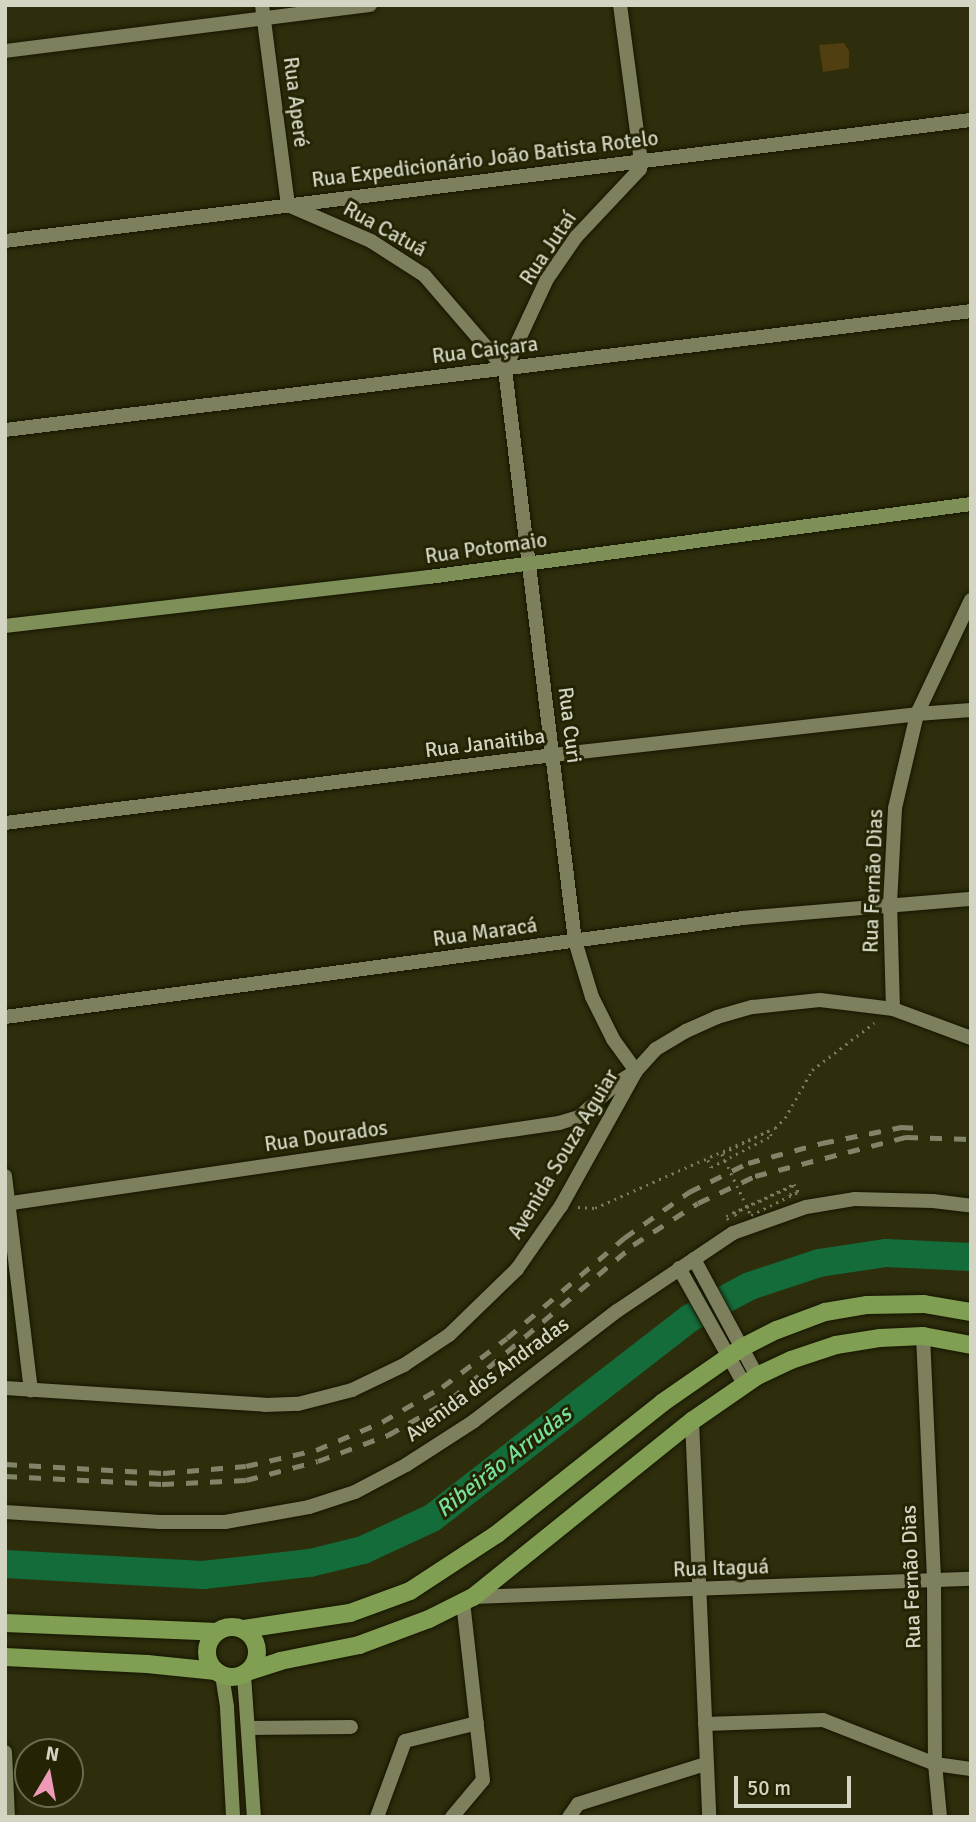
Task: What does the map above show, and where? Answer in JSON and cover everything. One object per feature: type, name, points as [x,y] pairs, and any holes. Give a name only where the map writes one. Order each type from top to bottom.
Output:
[{"type":"main road","points":[[5,1623],[216,1632],[230,1627],[244,1629],[351,1613],[410,1591],[497,1534],[734,1346],[801,1321],[846,1308],[912,1304],[971,1312]]},
{"type":"main road","points":[[5,1657],[160,1665],[219,1673],[247,1673],[280,1661],[359,1645],[467,1605],[692,1421],[751,1380],[791,1360],[858,1340],[923,1336],[971,1345]]},
{"type":"main road","points":[[244,1629],[256,1641],[258,1648],[258,1657],[247,1673]]},
{"type":"main road","points":[[216,1632],[209,1642],[207,1655],[219,1673]]},
{"type":"street","points":[[5,51],[263,12],[370,5]]},
{"type":"street","points":[[620,5],[641,162]]},
{"type":"street","name":"Rua Aperé","points":[[263,12],[288,205]]},
{"type":"street","name":"Rua Expedicionário João Batista Rotelo","points":[[5,241],[971,120]]},
{"type":"street","name":"Rua Jutaí","points":[[505,369],[547,279],[576,237],[640,169],[641,162]]},
{"type":"street","name":"Rua Catuá","points":[[288,205],[371,241],[424,275],[505,369]]},
{"type":"street","name":"Rua Caiçara","points":[[5,430],[971,312]]},
{"type":"street","name":"Rua Curi","points":[[505,369],[575,941],[592,997],[613,1039],[636,1071]]},
{"type":"street","name":"Rua Potomaio","points":[[5,626],[528,563],[971,504]]},
{"type":"street","name":"Rua Fernão Dias","points":[[893,1009],[891,904],[895,808],[917,713],[971,600]]},
{"type":"street","name":"Rua Janaitiba","points":[[5,822],[553,755],[917,713],[971,710]]},
{"type":"street","name":"Rua Maracá","points":[[5,1017],[743,918],[971,899]]},
{"type":"street","name":"Avenida Souza Aguiar","points":[[5,1388],[265,1405],[298,1404],[352,1390],[404,1365],[449,1335],[517,1269],[561,1206],[636,1071],[656,1049],[686,1031],[717,1017],[753,1007],[820,1000],[893,1009],[971,1038]]},
{"type":"street","name":"Rua Dourados","points":[[7,1204],[559,1123],[579,1117],[617,1083],[636,1071]]},
{"type":"street","points":[[5,1176],[31,1390]]},
{"type":"street","name":"Avenida dos Andradas","points":[[5,1512],[160,1522],[225,1522],[309,1507],[355,1492],[406,1465],[474,1421],[617,1311],[698,1266],[735,1226],[806,1207],[855,1199],[933,1201],[971,1206]]},
{"type":"street","points":[[698,1266],[751,1380]]},
{"type":"street","points":[[682,1274],[734,1346]]},
{"type":"street","name":"Rua Fernão Dias","points":[[923,1336],[934,1581],[935,1764],[940,1817]]},
{"type":"street","points":[[692,1421],[709,1817]]},
{"type":"street","name":"Rua Itaguá","points":[[467,1605],[699,1589],[971,1579]]},
{"type":"street","points":[[452,1817],[483,1780],[467,1605]]},
{"type":"street","points":[[219,1673],[227,1708],[233,1817]]},
{"type":"street","points":[[247,1673],[254,1817]]},
{"type":"street","points":[[705,1724],[823,1720],[935,1764],[971,1769]]},
{"type":"street","points":[[377,1817],[405,1741],[477,1723]]},
{"type":"street","points":[[248,1728],[352,1727]]},
{"type":"street","points":[[5,1752],[8,1817]]},
{"type":"street","points":[[569,1817],[578,1804],[706,1764]]},
{"type":"path","points":[[561,1206],[595,1208],[708,1161],[775,1128],[785,1118],[812,1070],[893,1009]]},
{"type":"path","points":[[708,1161],[711,1167],[723,1161],[735,1155],[747,1149],[771,1136],[769,1131],[722,1154],[728,1166],[733,1179],[739,1191],[745,1203],[751,1215],[797,1192],[794,1185],[758,1202],[746,1207],[734,1213],[735,1226]]},
{"type":"path","points":[[735,1226],[726,1216],[794,1184],[798,1191],[750,1214]]},
{"type":"building","points":[[844,43],[849,51],[849,68],[823,72],[819,45]]},
{"type":"waterway","name":"Ribeirão Arrudas","points":[[5,1564],[203,1575],[310,1563],[363,1550],[432,1518],[690,1318],[750,1286],[819,1263],[886,1253],[971,1257]]},
{"type":"railway","points":[[5,1464],[163,1473],[246,1466],[316,1450],[382,1422],[442,1387],[507,1338],[624,1238],[689,1192],[748,1163],[822,1143],[901,1127],[920,1128]]},
{"type":"railway","points":[[5,1476],[162,1484],[246,1480],[318,1461],[388,1435],[451,1399],[633,1245],[698,1203],[755,1176],[906,1137],[971,1139]]}]
